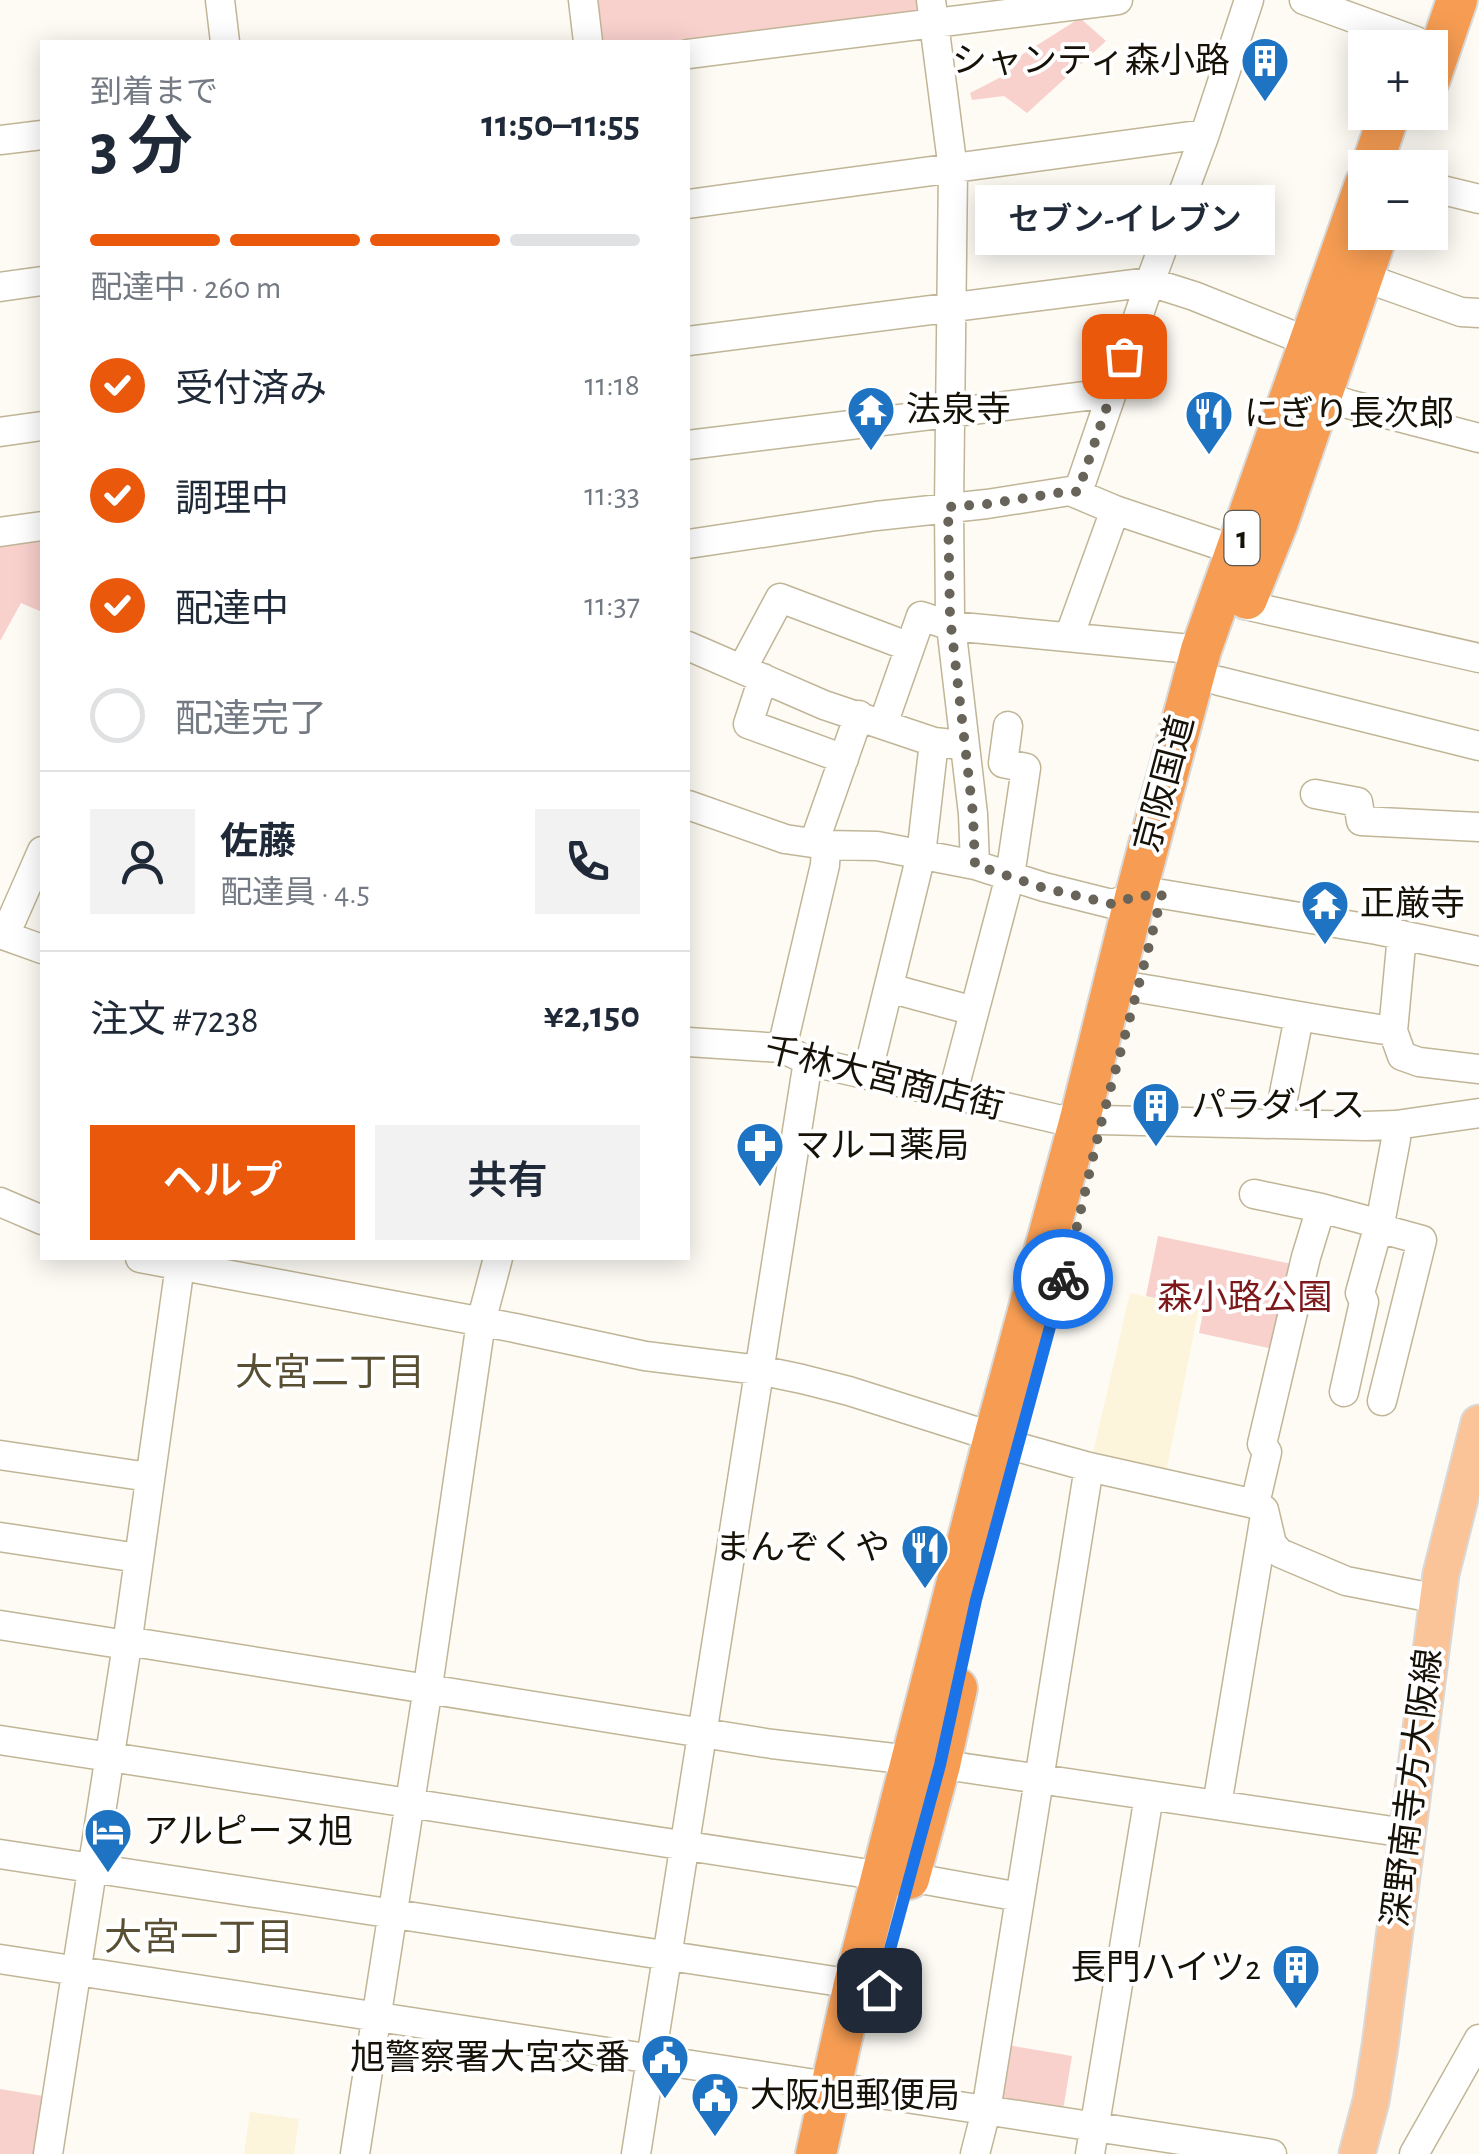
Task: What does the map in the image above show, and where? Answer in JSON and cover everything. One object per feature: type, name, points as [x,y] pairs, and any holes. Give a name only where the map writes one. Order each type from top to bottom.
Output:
[{"type":"highway","points":[[1420,30],[1430,0]]},
{"type":"highway","points":[[1447,30],[1457,0]]},
{"type":"highway","name":"京阪国道","points":[[816,2154],[842,2089],[857,2066],[896,1876],[976,1600],[1005,1442],[1082,1214],[1091,1119],[1237,551],[1348,232]]},
{"type":"highway","name":"京阪国道","points":[[1210,665],[1245,605],[1278,522],[1372,250]]},
{"type":"highway","name":"京阪国道","points":[[1091,1119],[1139,988],[1148,895]]},
{"type":"highway","name":"京阪国道","points":[[839,2154],[854,1984],[896,1876]]},
{"type":"main road","name":"深野南寺方大阪線","points":[[1357,2154],[1380,2046],[1438,1599],[1479,1423]]},
{"type":"street","points":[[220,0],[225,40]]},
{"type":"street","points":[[583,0],[588,40]]},
{"type":"street","points":[[690,54],[932,12],[1118,0]]},
{"type":"street","points":[[1078,492],[1110,393],[1206,134],[1249,0]]},
{"type":"street","points":[[1316,2],[1382,30]]},
{"type":"street","points":[[932,12],[952,170],[948,507],[951,626],[973,814],[975,865]]},
{"type":"street","points":[[690,204],[1206,134]]},
{"type":"street","points":[[0,140],[40,135]]},
{"type":"street","points":[[1448,191],[1479,199]]},
{"type":"street","points":[[1363,277],[1462,312],[1479,313]]},
{"type":"street","points":[[0,287],[40,281]]},
{"type":"street","points":[[690,340],[1150,282],[1309,342],[1323,395],[1479,438]]},
{"type":"street","points":[[690,445],[1110,393]]},
{"type":"street","points":[[0,432],[40,426]]},
{"type":"street","points":[[690,544],[1070,491],[1237,551]]},
{"type":"street","points":[[1069,638],[1115,510]]},
{"type":"street","points":[[0,532],[40,526]]},
{"type":"street","points":[[844,759],[748,724],[753,673],[780,598],[910,647]]},
{"type":"street","points":[[1245,605],[1479,658]]},
{"type":"street","points":[[782,1048],[824,865],[820,844],[844,759],[871,720],[910,647],[921,616],[951,626],[1069,638],[1210,665],[1479,746]]},
{"type":"street","points":[[690,649],[824,705],[934,742],[964,746]]},
{"type":"street","points":[[952,1096],[1010,876],[1026,768],[1003,763],[1008,726]]},
{"type":"street","points":[[867,1075],[921,856],[934,742]]},
{"type":"street","points":[[1315,794],[1358,802],[1361,820],[1479,827]]},
{"type":"street","points":[[690,806],[785,839],[878,846],[975,865],[1044,888],[1112,904],[1148,895],[1402,935],[1479,952]]},
{"type":"street","points":[[40,855],[3,934],[40,949]]},
{"type":"street","points":[[1402,935],[1393,1031],[1402,1056],[1419,1062],[1479,1069]]},
{"type":"street","points":[[888,988],[974,1011]]},
{"type":"street","points":[[1139,988],[1393,1031]]},
{"type":"street","points":[[1278,1124],[1298,1017]]},
{"type":"street","name":"千林大宮商店街","points":[[690,1042],[782,1048],[808,1061],[1057,1120],[1174,1115],[1278,1124],[1396,1125],[1479,1113]]},
{"type":"street","points":[[636,2154],[808,1061]]},
{"type":"street","points":[[1344,1392],[1364,1302],[1360,1293],[1393,1158],[1396,1125]]},
{"type":"street","points":[[1254,1194],[1321,1208],[1422,1240],[1382,1400]]},
{"type":"street","points":[[0,1202],[40,1219]]},
{"type":"street","points":[[1218,1805],[1267,1452],[1262,1444],[1321,1208]]},
{"type":"street","points":[[355,2154],[481,1322],[497,1260]]},
{"type":"street","points":[[53,2148],[180,1262],[645,1356],[759,1370],[849,1391],[1089,1467],[1260,1509]]},
{"type":"street","points":[[0,1455],[149,1477]]},
{"type":"street","points":[[974,2154],[986,2111],[1089,1467]]},
{"type":"street","points":[[1260,1509],[1272,1544],[1280,1553],[1346,1580],[1438,1599]]},
{"type":"street","points":[[0,1537],[138,1558]]},
{"type":"street","points":[[0,1625],[139,1643],[772,1744],[926,1762],[1406,1833]]},
{"type":"street","points":[[0,1740],[1020,1897]]},
{"type":"street","points":[[1093,2140],[1149,1796]]},
{"type":"street","points":[[0,1854],[854,1984]]},
{"type":"street","points":[[0,1959],[986,2111],[1093,2140],[1272,2154]]},
{"type":"street","points":[[1414,2154],[1471,2068],[1479,2039]]},
{"type":"shaded area","points":[[1130,1293],[1199,1308],[1166,1472],[1093,1453]]},
{"type":"shaded area","points":[[250,2112],[299,2119],[294,2154],[244,2154]]},
{"type":"green space","points":[[595,0],[919,0],[921,14],[690,43],[601,40]]},
{"type":"green space","points":[[1080,18],[1106,41],[1027,113],[1004,96],[972,100],[970,93],[1003,76],[1004,66]]},
{"type":"green space","points":[[40,536],[40,611],[21,603],[0,641],[0,541]]},
{"type":"green space","name":"森小路公園","points":[[1158,1236],[1292,1264],[1278,1350],[1199,1333],[1204,1308],[1146,1296]]},
{"type":"green space","points":[[1007,2045],[1072,2056],[1063,2110],[1003,2103],[999,2096]]},
{"type":"green space","points":[[0,2089],[49,2097],[40,2154],[0,2154]]},
{"type":"way so far","points":[[1063,1279],[1162,894],[1112,904],[1044,888],[975,865],[973,814],[950,617],[948,507],[1078,492],[1124,356]]},
{"type":"place","name":"シャンティ森小路","points":[[1265,104]]},
{"type":"place","name":"セブン-イレブン","points":[[1124,356]]},
{"type":"place","name":"法泉寺","points":[[871,452]]},
{"type":"place","name":"にぎり長次郎","points":[[1209,456]]},
{"type":"place","name":"正厳寺","points":[[1325,946]]},
{"type":"place","name":"パラダイス","points":[[1156,1148]]},
{"type":"place","name":"マルコ薬局","points":[[760,1188]]},
{"type":"place","name":"まんぞくや","points":[[925,1590]]},
{"type":"place","name":"アルピーヌ旭","points":[[108,1874]]},
{"type":"place","name":"長門ハイツ2","points":[[1296,2010]]},
{"type":"place","name":"旭警察署大宮交番","points":[[665,2100]]},
{"type":"place","name":"大阪旭郵便局","points":[[715,2138]]},
{"type":"district","name":"大宮二丁目","points":[[330,1374]]},
{"type":"district","name":"大宮一丁目","points":[[199,1939]]},
{"type":"route","points":[[879,1990],[940,1765],[976,1600],[1063,1279]]}]
